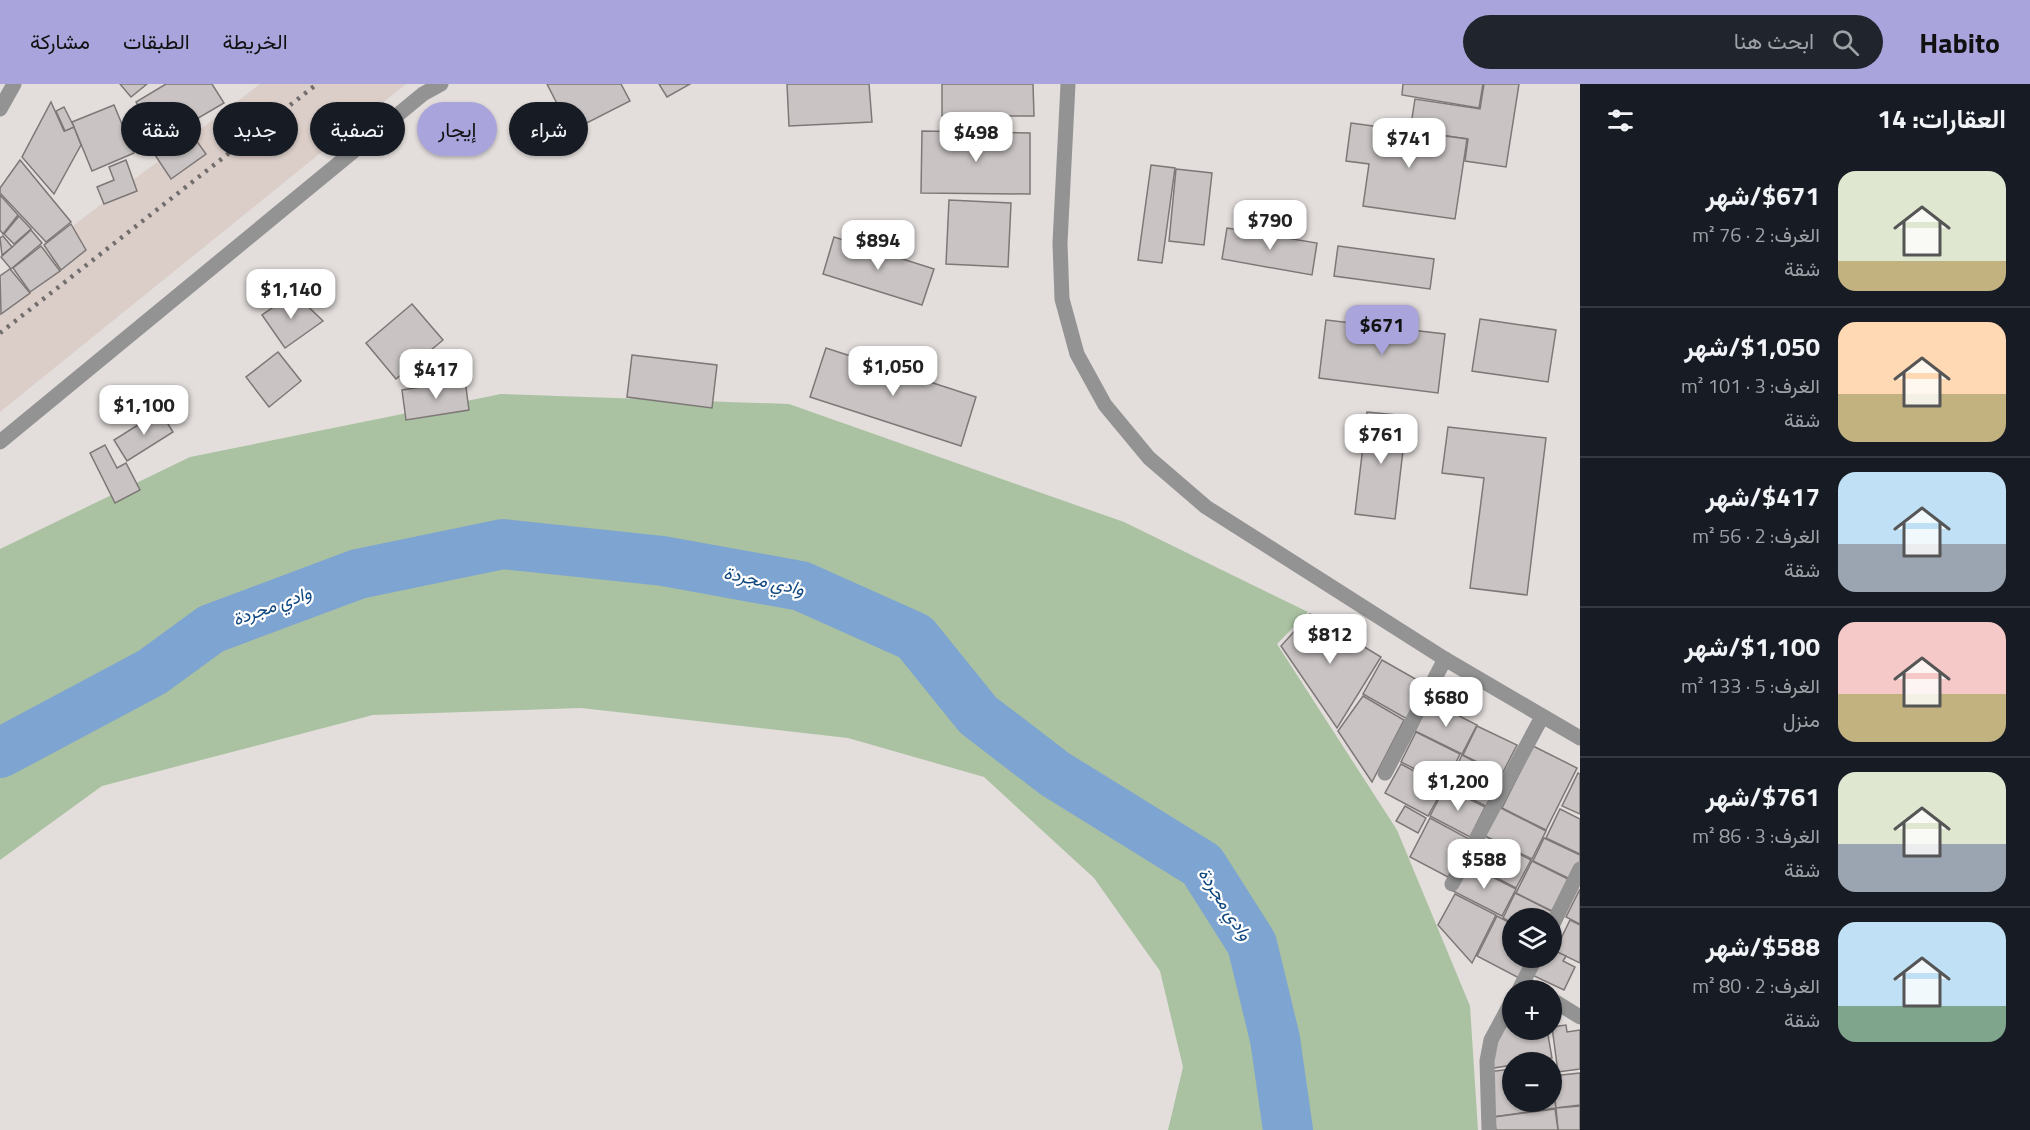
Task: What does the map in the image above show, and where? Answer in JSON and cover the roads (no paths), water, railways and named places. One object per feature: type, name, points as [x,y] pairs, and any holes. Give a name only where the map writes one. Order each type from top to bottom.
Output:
[{"type":"street","points":[[0,109],[14,84]]},
{"type":"street","points":[[0,442],[423,94],[441,84]]},
{"type":"street","points":[[1068,84],[1060,243],[1062,299],[1077,354],[1105,405],[1149,458],[1206,507],[1445,658],[1580,738]]},
{"type":"street","points":[[1385,773],[1445,658]]},
{"type":"street","points":[[1452,884],[1542,717]]},
{"type":"street","points":[[1561,908],[1580,869]]},
{"type":"street","points":[[1562,1006],[1580,1017]]},
{"type":"street","points":[[1489,1130],[1487,1061],[1491,1040],[1502,1020]]},
{"type":"waterway","name":"وادي مجردة","points":[[0,753],[152,672],[211,629],[358,574],[503,544],[663,561],[801,586],[915,637],[978,715],[1055,774],[1202,865],[1252,944],[1275,1039],[1288,1130]]},
{"type":"railway","points":[[0,333],[317,84]]}]
